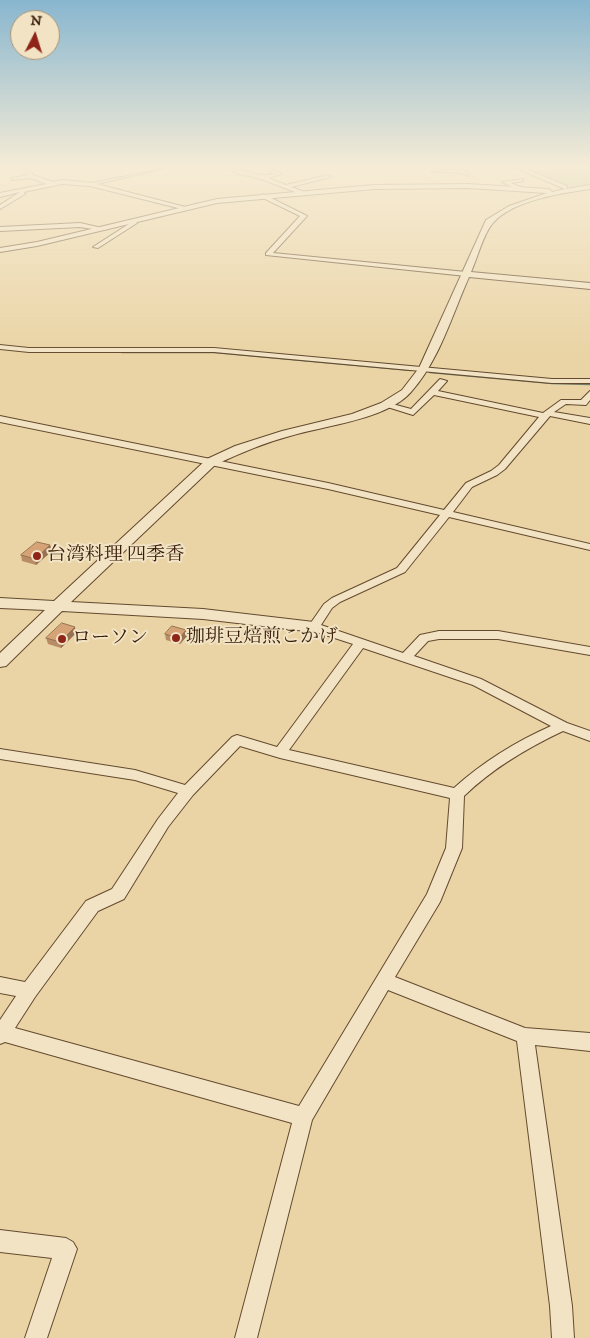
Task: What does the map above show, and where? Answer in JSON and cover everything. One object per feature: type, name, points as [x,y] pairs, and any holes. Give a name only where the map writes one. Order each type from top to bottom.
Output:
[{"type":"street","points":[[0,250],[37,244],[86,231]]},
{"type":"street","points":[[96,247],[120,231]]},
{"type":"street","points":[[289,231],[268,254],[590,286]]},
{"type":"street","points":[[0,662],[211,462],[239,449],[286,433],[356,416],[385,405],[406,392],[424,369],[485,231]]},
{"type":"street","points":[[0,347],[29,350],[214,350],[552,381],[590,382]]},
{"type":"street","points":[[385,405],[413,412],[443,381]]},
{"type":"street","points":[[432,392],[590,421]]},
{"type":"street","points":[[314,627],[336,600],[401,570],[469,485],[477,480],[488,478],[502,467],[546,414],[564,402],[583,403],[590,394]]},
{"type":"street","points":[[0,420],[211,462],[448,513],[498,527],[590,547]]},
{"type":"street","points":[[0,603],[203,614],[314,627],[477,682],[562,726],[590,736]]},
{"type":"street","points":[[406,657],[424,638],[439,635],[498,635],[590,651]]},
{"type":"street","points":[[280,753],[361,642]]},
{"type":"street","points":[[246,1338],[303,1117],[434,897],[454,848],[457,794],[478,773],[518,747],[562,726]]},
{"type":"street","points":[[303,1117],[1,1034],[29,991],[92,906],[118,894],[163,823],[188,791],[237,740],[280,753],[457,794]]},
{"type":"street","points":[[0,754],[135,775],[188,791]]},
{"type":"street","points":[[385,981],[525,1036],[590,1042]]},
{"type":"street","points":[[0,986],[29,991]]},
{"type":"street","points":[[525,1036],[561,1306],[563,1338]]},
{"type":"street","points":[[0,1240],[66,1249],[36,1338]]},
{"type":"building","points":[[37,542],[50,545],[35,559],[21,555]]},
{"type":"building","points":[[62,623],[75,627],[60,642],[46,638]]},
{"type":"building","points":[[172,626],[186,630],[179,638],[165,634]]},
{"type":"waterway","points":[[122,352],[214,352],[411,370]]},
{"type":"waterway","points":[[430,372],[552,383],[590,384]]},
{"type":"place","name":"台湾料理 四季香","points":[[37,556]]},
{"type":"place","name":"珈琲豆焙煎こかげ","points":[[176,638]]},
{"type":"place","name":"ローソン","points":[[62,639]]}]
